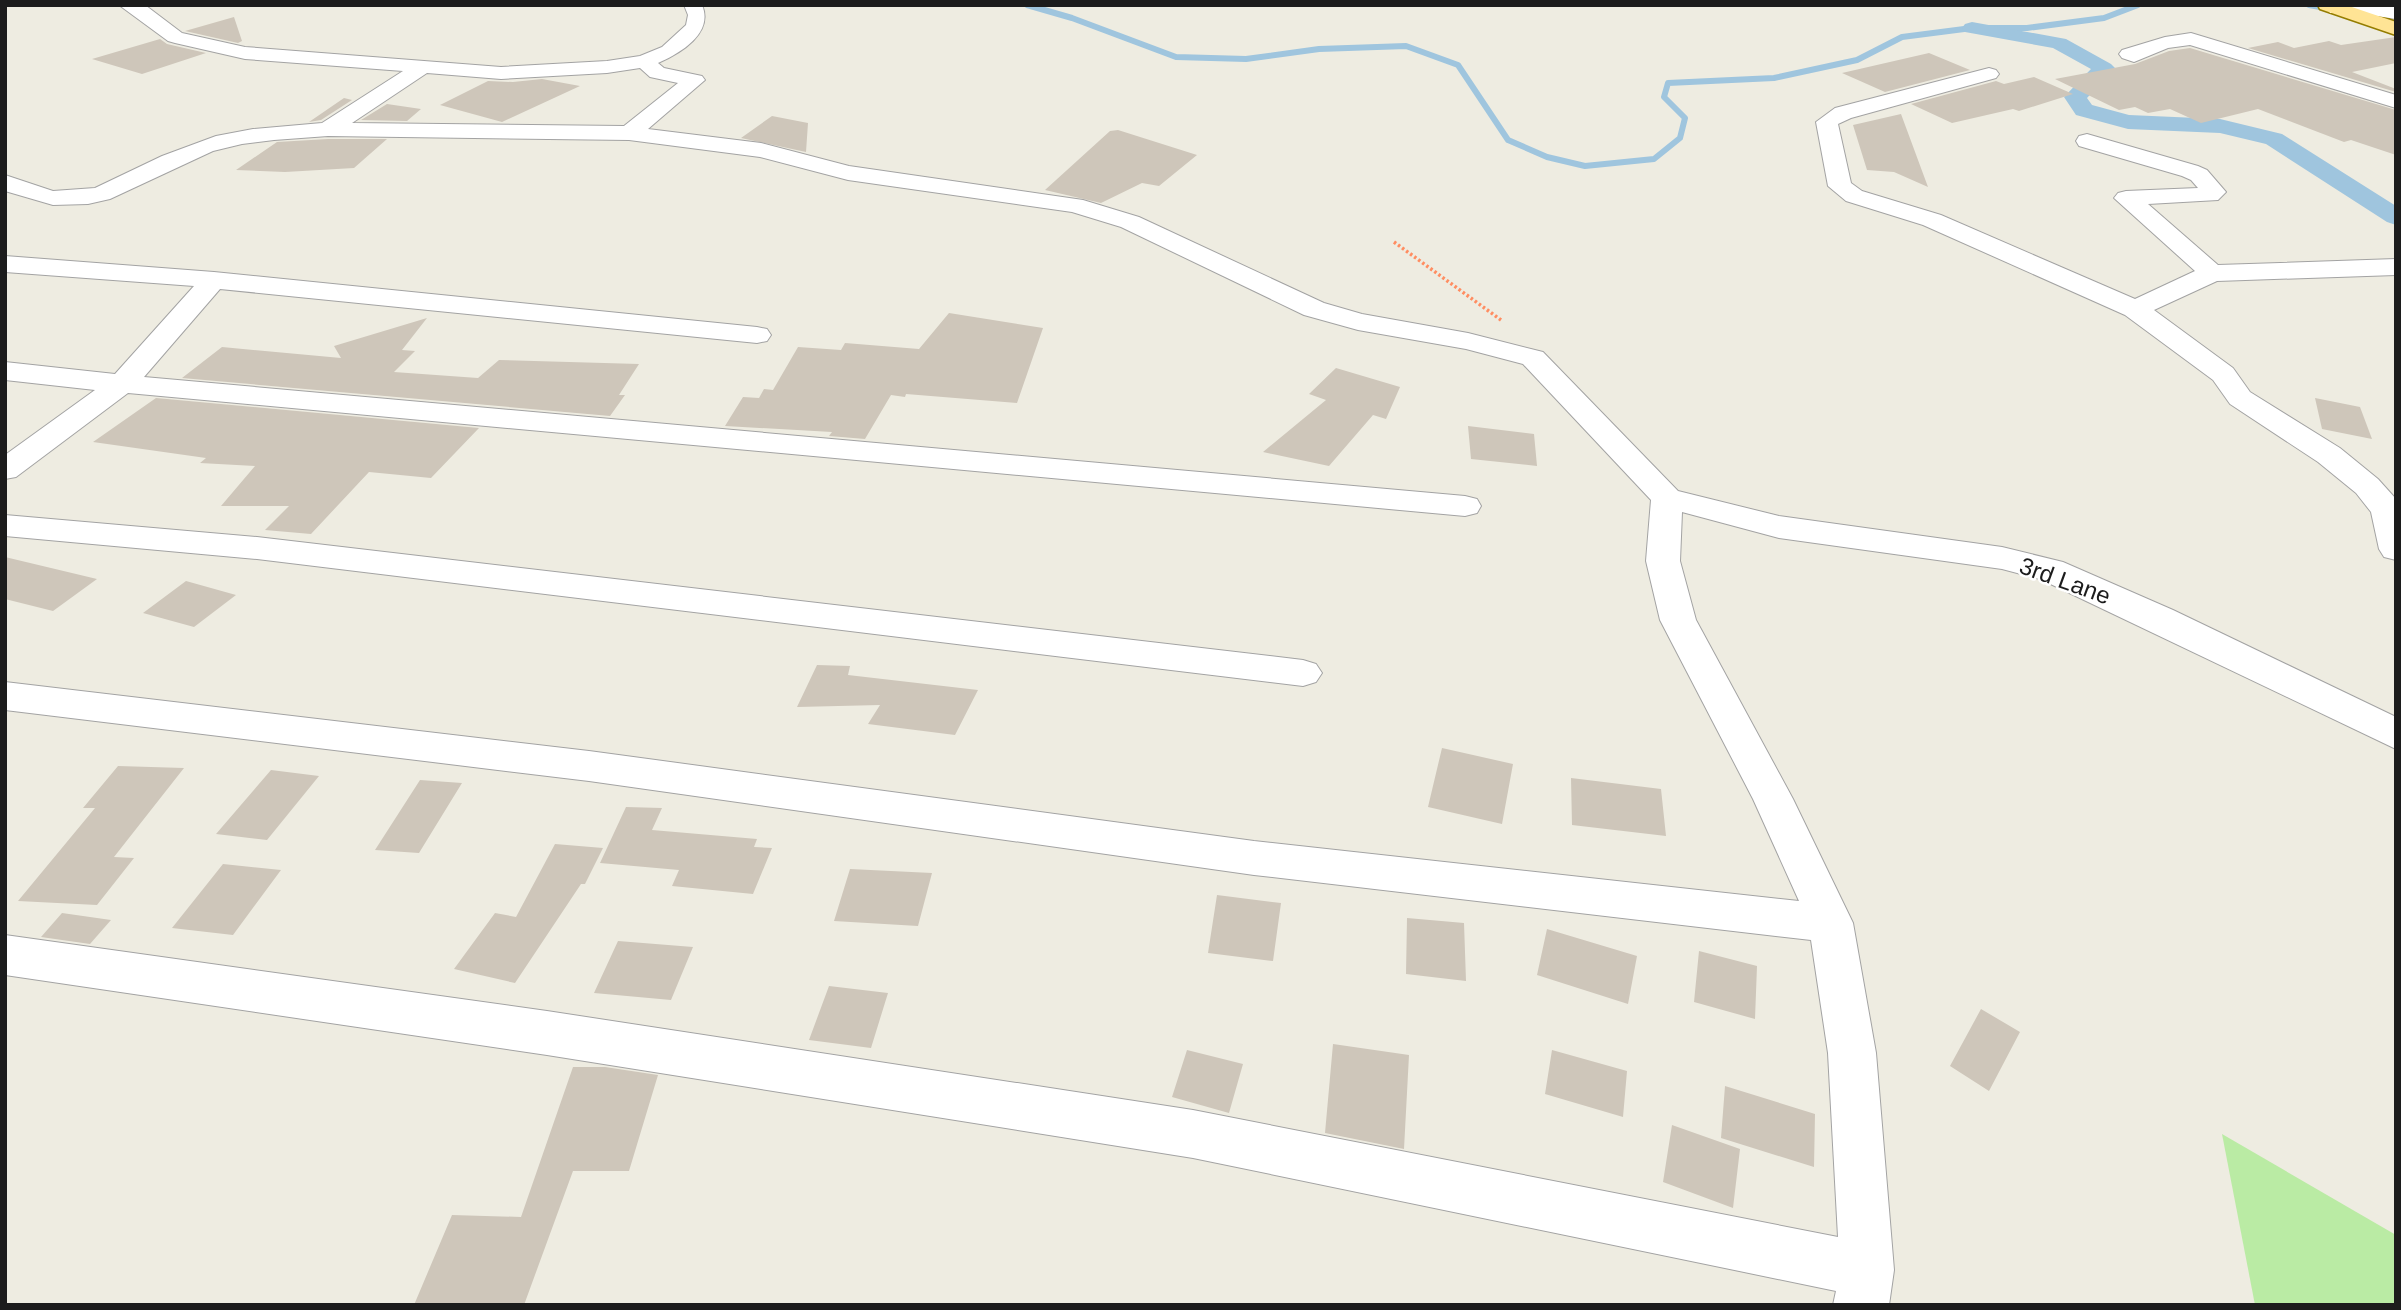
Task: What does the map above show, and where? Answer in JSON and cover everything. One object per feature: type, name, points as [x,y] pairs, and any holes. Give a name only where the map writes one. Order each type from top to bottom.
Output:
[{"type":"main road","points":[[2332,7],[2396,29]]},
{"type":"street","points":[[128,5],[140,10],[175,37],[244,53],[502,73],[607,67],[645,61],[669,51],[695,27],[697,15],[694,5]]},
{"type":"street","points":[[2332,7],[2374,8],[2396,13]]},
{"type":"street","points":[[2134,57],[2129,54],[2165,43],[2191,40],[2396,102]]},
{"type":"street","points":[[629,133],[695,80],[657,73],[645,61]]},
{"type":"street","points":[[328,129],[425,65]]},
{"type":"street","points":[[1989,74],[1843,113],[1827,122],[1840,186],[1854,196],[1932,220],[2135,309],[2223,373],[2239,398],[2329,455],[2367,486],[2387,510],[2396,549]]},
{"type":"street","points":[[2274,86],[2314,76]]},
{"type":"street","points":[[5,182],[40,197],[84,199],[102,194],[211,145],[241,137],[328,129],[629,133],[761,150],[848,173],[1075,205],[1130,222],[1314,309],[1358,322],[1468,341],[1533,358],[1667,498],[1663,561],[1678,620],[1773,799],[1831,923],[1852,1053],[1864,1288],[1192,1134],[547,1033],[5,955]]},
{"type":"street","points":[[2087,141],[2199,175],[2214,192],[2210,195],[2126,198],[2213,273]]},
{"type":"street","points":[[5,264],[214,280],[757,335]]},
{"type":"street","points":[[2135,309],[2213,273],[2396,267]]},
{"type":"street","points":[[5,470],[122,384],[214,280]]},
{"type":"street","points":[[5,371],[122,384],[1465,506]]},
{"type":"street","name":"3rd Lane","points":[[1667,498],[1779,527],[2002,558],[2051,570],[2160,619],[2396,734]]},
{"type":"street","points":[[5,525],[257,548],[1303,673]]},
{"type":"street","points":[[5,696],[602,768],[1254,858],[1831,923]]},
{"type":"path","points":[[1394,242],[1504,322]]},
{"type":"green space","points":[[2222,1134],[2396,1235],[2396,1305],[2255,1305]]},
{"type":"building","points":[[234,17],[242,41],[238,43],[185,31]]},
{"type":"building","points":[[2396,37],[2396,63],[2352,72],[2396,89],[2396,92],[2248,48],[2278,42],[2294,48],[2329,41],[2341,45]]},
{"type":"building","points":[[160,39],[167,44],[206,53],[142,74],[92,59]]},
{"type":"building","points":[[2190,48],[2396,110],[2396,155],[2351,140],[2344,142],[2258,109],[2201,123],[2170,109],[2148,113],[2135,107],[2119,110],[2055,79],[2135,64],[2169,51]]},
{"type":"building","points":[[1929,53],[1970,70],[1885,92],[1842,73]]},
{"type":"building","points":[[2034,77],[2073,94],[2019,111],[2013,109],[1952,123],[1911,104],[1996,81],[2004,84]]},
{"type":"building","points":[[542,79],[580,86],[502,122],[440,105],[488,81]]},
{"type":"building","points":[[344,98],[352,100],[321,120],[309,122]]},
{"type":"building","points":[[387,104],[421,109],[407,121],[361,120]]},
{"type":"building","points":[[1901,114],[1928,187],[1894,172],[1867,170],[1853,125]]},
{"type":"building","points":[[772,116],[808,123],[806,152],[741,138]]},
{"type":"building","points":[[1118,130],[1197,155],[1159,186],[1142,183],[1101,203],[1045,190],[1110,131]]},
{"type":"building","points":[[387,139],[354,168],[285,172],[236,170],[277,142]]},
{"type":"building","points":[[949,313],[1043,328],[1017,403],[891,395],[865,439],[829,436],[832,432],[725,426],[743,397],[759,398],[764,389],[773,390],[798,347],[841,350],[845,343],[919,349]]},
{"type":"building","points":[[427,318],[402,350],[415,351],[394,372],[478,378],[499,360],[639,364],[619,395],[625,395],[610,416],[182,378],[222,347],[341,358],[334,346]]},
{"type":"building","points":[[1336,368],[1400,387],[1386,419],[1373,415],[1329,466],[1263,452],[1326,400],[1309,394]]},
{"type":"building","points":[[156,398],[479,428],[431,478],[369,472],[311,534],[265,530],[289,506],[221,506],[255,466],[200,463],[206,458],[93,442]]},
{"type":"building","points":[[2315,398],[2360,407],[2372,439],[2322,429]]},
{"type":"building","points":[[1468,426],[1534,434],[1537,466],[1471,459]]},
{"type":"building","points":[[5,557],[97,579],[53,611],[5,599]]},
{"type":"building","points":[[186,581],[236,595],[194,627],[143,613]]},
{"type":"building","points":[[817,665],[850,666],[848,675],[978,690],[955,735],[868,724],[880,705],[797,707]]},
{"type":"building","points":[[1442,748],[1513,764],[1502,824],[1428,807]]},
{"type":"building","points":[[118,766],[184,768],[114,857],[134,858],[97,905],[18,901],[95,808],[83,808]]},
{"type":"building","points":[[271,770],[319,776],[267,840],[216,834]]},
{"type":"building","points":[[1571,778],[1661,789],[1666,836],[1572,825]]},
{"type":"building","points":[[420,780],[462,783],[419,853],[375,850]]},
{"type":"building","points":[[626,807],[662,808],[652,830],[757,839],[754,847],[772,848],[753,894],[672,886],[679,870],[600,863]]},
{"type":"building","points":[[555,844],[603,848],[585,884],[581,884],[515,983],[454,969],[495,913],[516,917]]},
{"type":"building","points":[[223,864],[281,870],[233,935],[172,928]]},
{"type":"building","points":[[850,869],[932,873],[918,926],[834,921]]},
{"type":"building","points":[[1217,895],[1281,903],[1273,961],[1208,953]]},
{"type":"building","points":[[62,913],[111,920],[90,944],[41,937]]},
{"type":"building","points":[[1407,918],[1464,923],[1466,981],[1406,974]]},
{"type":"building","points":[[1547,929],[1637,956],[1628,1004],[1537,975]]},
{"type":"building","points":[[618,941],[693,947],[671,1000],[594,993]]},
{"type":"building","points":[[1699,951],[1757,966],[1755,1019],[1694,1002]]},
{"type":"building","points":[[829,986],[888,993],[871,1048],[809,1040]]},
{"type":"building","points":[[1981,1009],[2020,1032],[1989,1091],[1950,1066]]},
{"type":"building","points":[[1333,1044],[1409,1055],[1404,1149],[1325,1133]]},
{"type":"building","points":[[1187,1050],[1243,1064],[1229,1113],[1172,1097]]},
{"type":"building","points":[[1552,1050],[1627,1071],[1623,1117],[1545,1094]]},
{"type":"building","points":[[573,1067],[605,1067],[658,1075],[629,1171],[573,1171],[524,1305],[414,1305],[452,1215],[521,1217]]},
{"type":"building","points":[[1725,1086],[1815,1114],[1814,1167],[1721,1138]]},
{"type":"building","points":[[1672,1125],[1740,1149],[1733,1208],[1663,1182]]},
{"type":"waterway","points":[[1027,5],[1072,18],[1176,57],[1246,59],[1319,49],[1406,46],[1458,65],[1508,140],[1547,157],[1585,166],[1654,159],[1680,138],[1685,118],[1664,97],[1668,83],[1774,78],[1857,60],[1902,37],[1972,28],[2027,28],[2104,18],[2138,5]]},
{"type":"waterway","points":[[2309,5],[2331,9]]},
{"type":"waterway","points":[[1972,28],[2059,43],[2104,68],[2075,97],[2084,110],[2128,122],[2220,126],[2274,139],[2396,217]]}]
